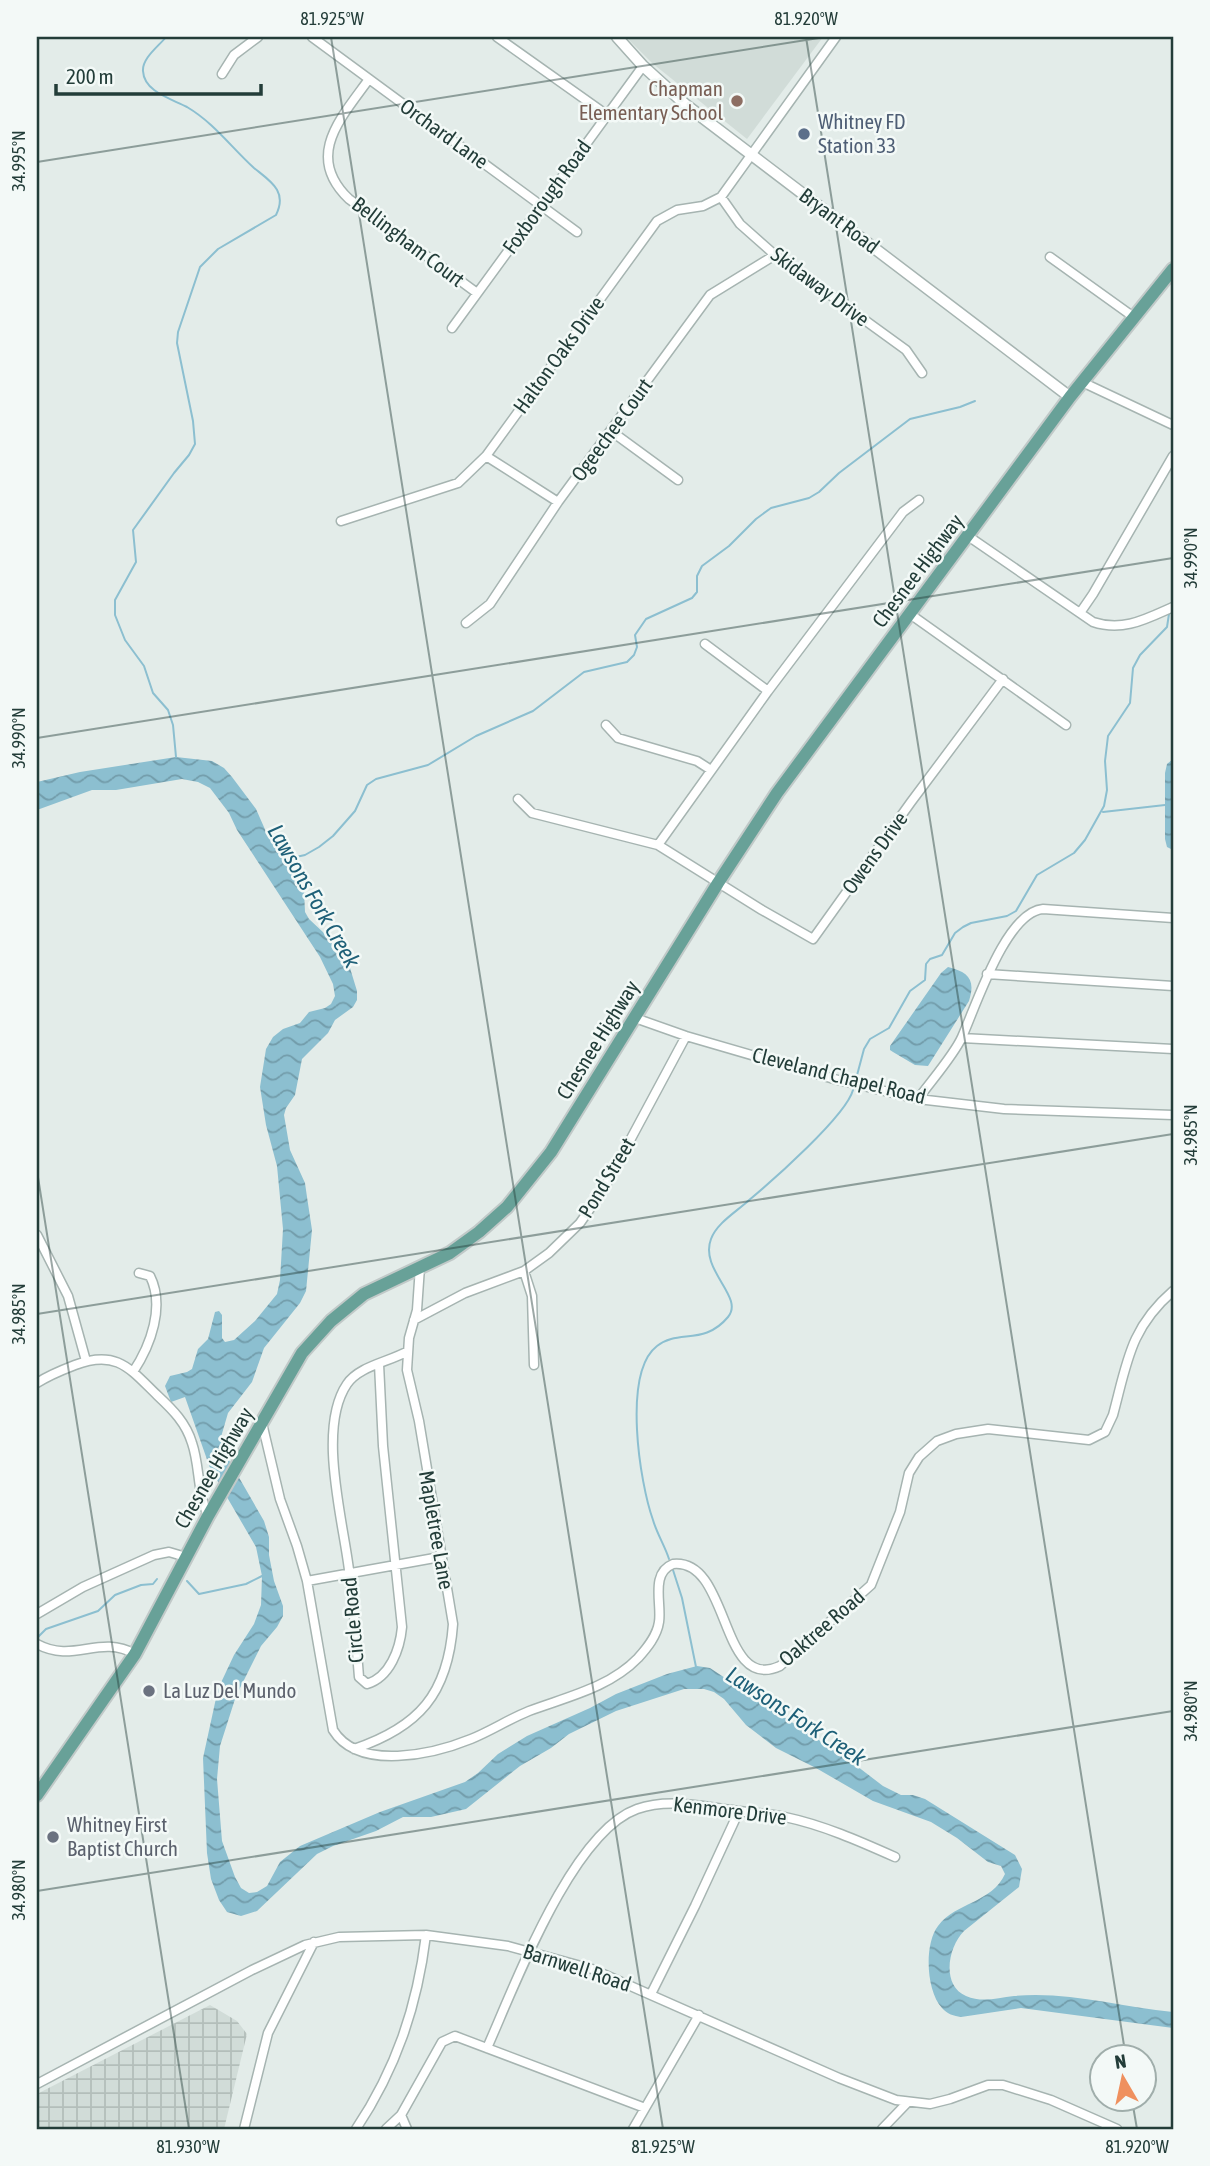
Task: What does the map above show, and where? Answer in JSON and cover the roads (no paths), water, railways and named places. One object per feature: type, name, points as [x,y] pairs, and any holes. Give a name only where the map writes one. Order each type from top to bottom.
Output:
[{"type":"main road","name":"Chesnee Highway","points":[[37,1795],[135,1654],[216,1501],[292,1368],[317,1334],[364,1294],[450,1253],[472,1238],[525,1187],[551,1152],[777,793],[1070,397],[1173,270]]},
{"type":"street","points":[[222,74],[234,55],[258,37]]},
{"type":"street","name":"Orchard Lane","points":[[312,37],[577,232]]},
{"type":"street","points":[[497,37],[607,116]]},
{"type":"street","name":"Bryant Road","points":[[617,37],[671,93],[1070,397]]},
{"type":"street","points":[[721,197],[750,153],[836,37]]},
{"type":"street","name":"Foxborough Road","points":[[452,328],[643,66]]},
{"type":"street","name":"Bellingham Court","points":[[369,79],[335,127],[331,137],[328,160],[335,182],[349,200],[477,293]]},
{"type":"street","name":"Skidaway Drive","points":[[721,197],[740,224],[775,255],[906,350],[922,373]]},
{"type":"street","name":"Halton Oaks Drive","points":[[341,521],[458,483],[486,456],[657,221],[677,210],[703,206],[721,197]]},
{"type":"street","name":"Ogeechee Court","points":[[466,623],[490,604],[558,502],[710,295],[775,255]]},
{"type":"street","points":[[1050,257],[1135,318]]},
{"type":"street","points":[[1082,382],[1173,425]]},
{"type":"street","points":[[611,431],[678,480]]},
{"type":"street","points":[[486,456],[558,502]]},
{"type":"street","points":[[1080,613],[1094,594],[1173,456]]},
{"type":"street","points":[[658,845],[768,691],[904,512],[919,500]]},
{"type":"street","points":[[968,536],[1093,622],[1119,626],[1136,623],[1173,607]]},
{"type":"street","points":[[910,614],[1066,725]]},
{"type":"street","points":[[705,644],[768,691]]},
{"type":"street","name":"Owens Drive","points":[[718,883],[813,939],[1003,679]]},
{"type":"street","points":[[606,725],[618,738],[697,761],[711,770]]},
{"type":"street","points":[[518,799],[532,813],[658,845],[718,883]]},
{"type":"street","points":[[918,1099],[962,1038],[988,974],[1022,919],[1037,909],[1173,919]]},
{"type":"street","points":[[988,974],[1173,986]]},
{"type":"street","name":"Cleveland Chapel Road","points":[[635,1018],[834,1079],[918,1099],[1004,1109],[1173,1115]]},
{"type":"street","name":"Pond Street","points":[[414,1320],[451,1299],[524,1271],[565,1238],[594,1206],[687,1036]]},
{"type":"street","points":[[962,1038],[1173,1049]]},
{"type":"street","points":[[37,1235],[68,1296],[86,1361]]},
{"type":"street","name":"Mapletree Lane","points":[[354,1749],[382,1738],[415,1718],[438,1686],[449,1656],[453,1624],[419,1421],[407,1370],[420,1266]]},
{"type":"street","points":[[524,1271],[532,1296],[534,1365]]},
{"type":"street","points":[[133,1372],[147,1350],[155,1318],[155,1287],[150,1276],[139,1273]]},
{"type":"street","name":"Oaktree Road","points":[[354,1749],[389,1756],[452,1746],[523,1714],[571,1698],[608,1679],[635,1661],[656,1632],[660,1619],[660,1580],[664,1570],[673,1564],[688,1566],[710,1589],[735,1646],[747,1664],[761,1670],[780,1666],[871,1586],[901,1512],[909,1473],[928,1448],[944,1437],[988,1429],[1036,1433],[1081,1441],[1101,1436],[1113,1415],[1138,1332],[1151,1312],[1173,1291]]},
{"type":"street","name":"Circle Road","points":[[379,1364],[383,1446],[401,1638],[388,1668],[369,1683],[362,1682],[359,1677],[350,1573],[332,1453],[333,1427],[342,1394],[349,1381],[360,1373],[379,1364],[408,1351]]},
{"type":"street","points":[[37,1383],[52,1374],[99,1359],[112,1360],[133,1372],[175,1412],[187,1430],[195,1450],[203,1504],[208,1516]]},
{"type":"street","points":[[259,1428],[307,1581],[331,1724],[337,1736],[354,1749]]},
{"type":"street","points":[[37,1614],[74,1592],[154,1555],[169,1552],[186,1558]]},
{"type":"street","points":[[307,1581],[440,1557]]},
{"type":"street","points":[[37,1644],[67,1653],[115,1645],[135,1654]]},
{"type":"street","name":"Kenmore Drive","points":[[487,2048],[531,1951],[579,1860],[614,1820],[637,1809],[662,1803],[770,1814],[809,1822],[895,1857]]},
{"type":"street","points":[[650,1994],[739,1811]]},
{"type":"street","name":"Barnwell Road","points":[[37,2084],[252,1970],[314,1942],[365,1935],[426,1936],[531,1951],[592,1969],[883,2096],[921,2104],[940,2102],[988,2085],[1003,2085],[1051,2099],[1117,2129]]},
{"type":"street","points":[[356,2129],[384,2084],[405,2035],[419,1983],[426,1936]]},
{"type":"street","points":[[244,2129],[268,2033],[314,1942]]},
{"type":"street","points":[[633,2129],[698,2015]]},
{"type":"street","points":[[386,2129],[401,2115],[429,2062],[446,2039],[460,2037],[645,2108]]},
{"type":"street","points":[[882,2129],[908,2102]]},
{"type":"street","points":[[401,2115],[407,2129]]},
{"type":"water","points":[[176,757],[212,761],[232,777],[256,809],[267,834],[293,868],[304,890],[305,912],[350,968],[357,991],[357,1000],[353,1007],[335,1020],[328,1033],[302,1059],[295,1095],[284,1115],[290,1150],[305,1183],[312,1230],[306,1291],[300,1303],[264,1348],[252,1382],[228,1413],[221,1437],[226,1455],[264,1521],[269,1537],[274,1581],[283,1606],[283,1616],[261,1646],[236,1696],[220,1746],[217,1779],[222,1841],[241,1888],[249,1893],[267,1886],[280,1862],[300,1846],[380,1812],[465,1782],[498,1754],[527,1736],[616,1694],[667,1674],[697,1666],[710,1668],[849,1760],[883,1786],[901,1795],[925,1799],[1015,1855],[1022,1869],[1019,1887],[964,1931],[954,1946],[950,1975],[958,1991],[978,1999],[1054,1996],[1173,2012],[1173,2028],[1021,2008],[961,2017],[946,2012],[937,2000],[930,1979],[929,1955],[933,1934],[946,1918],[983,1897],[999,1884],[1005,1874],[1001,1866],[988,1862],[931,1822],[873,1801],[776,1748],[746,1725],[724,1699],[704,1689],[684,1689],[616,1711],[569,1734],[520,1766],[466,1809],[431,1817],[403,1817],[376,1831],[333,1846],[317,1854],[257,1911],[241,1916],[227,1912],[211,1879],[207,1853],[203,1758],[218,1689],[234,1655],[254,1624],[261,1605],[262,1576],[256,1547],[210,1468],[185,1397],[171,1402],[165,1386],[170,1376],[192,1369],[198,1349],[208,1339],[215,1312],[219,1311],[222,1315],[222,1338],[225,1342],[234,1340],[255,1321],[277,1294],[283,1229],[277,1166],[266,1125],[260,1087],[266,1049],[273,1037],[283,1029],[300,1023],[309,1012],[325,1008],[335,996],[333,984],[320,957],[237,830],[229,813],[210,788],[182,779],[116,790],[92,790],[37,810],[37,782],[80,772]]},
{"type":"water","points":[[1173,759],[1171,849],[1167,847],[1165,839],[1165,773],[1167,764]]},
{"type":"water","points":[[948,967],[961,971],[969,978],[969,1001],[928,1066],[915,1065],[890,1050],[890,1046]]},
{"type":"waterway","points":[[166,37],[143,66],[148,84],[153,90],[206,120],[276,187],[280,199],[276,215],[218,249],[200,267],[178,332],[177,343],[195,444],[133,530],[136,562],[115,600],[115,615],[125,640],[144,666],[153,693],[168,710],[173,725],[176,757]]},
{"type":"waterway","name":"Lawsons Fork Creek","points":[[287,859],[305,855],[333,836],[355,811],[367,785],[376,779],[428,765],[476,736],[533,711],[584,672],[627,662],[637,647],[635,635],[646,619],[692,598],[697,592],[697,576],[702,566],[729,546],[756,519],[771,508],[809,498],[819,492],[839,473],[910,419],[975,401]]},
{"type":"waterway","points":[[1172,602],[1173,593]]},
{"type":"waterway","points":[[856,1079],[864,1049],[870,1039],[889,1028],[910,991],[925,980],[926,964],[930,959],[942,955],[955,933],[963,927],[1007,916],[1016,911],[1037,875],[1074,853],[1085,840],[1104,806],[1108,736],[1130,703],[1133,668],[1140,655],[1167,627],[1169,614]]},
{"type":"waterway","points":[[1103,812],[1165,805]]},
{"type":"waterway","points":[[669,1559],[648,1503],[639,1456],[637,1403],[646,1360],[657,1346],[665,1341],[710,1331],[728,1317],[732,1309],[731,1301],[711,1261],[709,1250],[714,1233],[807,1148],[837,1116],[853,1090]]},
{"type":"waterway","points":[[673,1570],[682,1598],[696,1667]]},
{"type":"waterway","points":[[187,1581],[199,1594],[246,1584],[262,1576]]},
{"type":"waterway","points":[[37,1638],[46,1629],[98,1611],[115,1595],[141,1585],[153,1584],[157,1579]]},
{"type":"place","name":"Chapman Elementary School","points":[[737,101]]},
{"type":"place","name":"Whitney FD Station 33","points":[[804,134]]},
{"type":"place","name":"La Luz Del Mundo","points":[[149,1691]]},
{"type":"place","name":"Whitney First Baptist Church","points":[[53,1837]]}]
